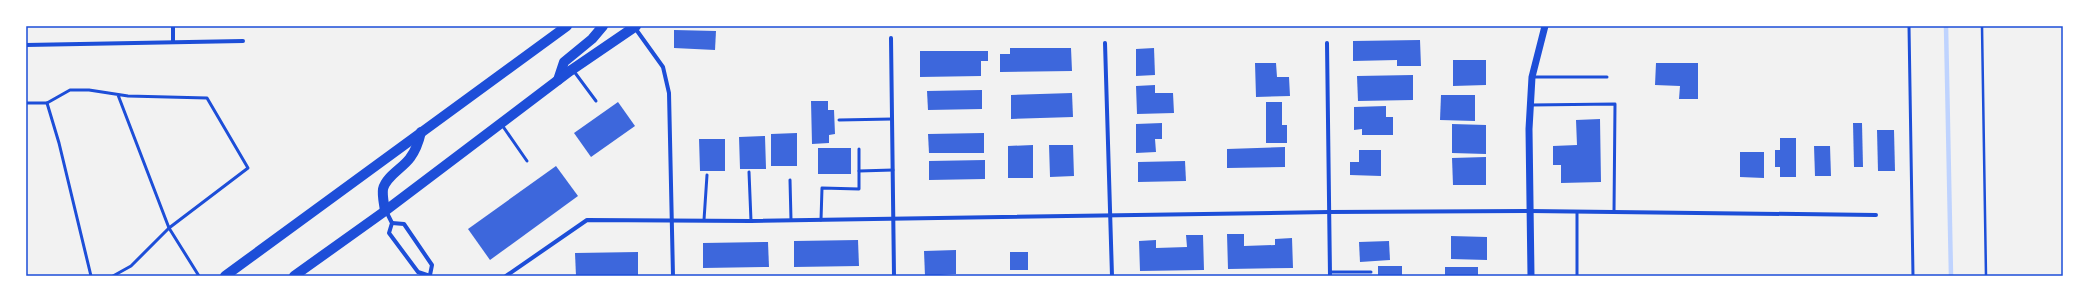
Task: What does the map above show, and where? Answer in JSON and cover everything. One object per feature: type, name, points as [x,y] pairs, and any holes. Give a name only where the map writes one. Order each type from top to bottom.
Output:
[{"type":"main road","points":[[225,276],[567,26]]},
{"type":"main road","points":[[558,80],[564,62],[592,38],[603,26]]},
{"type":"main road","points":[[294,276],[385,211],[572,69],[635,26]]},
{"type":"main road","points":[[385,211],[382,195],[384,187],[389,179],[410,159],[417,148],[421,132]]},
{"type":"street","points":[[173,26],[173,42]]},
{"type":"street","points":[[635,26],[663,67],[669,93],[673,276]]},
{"type":"street","points":[[1531,276],[1529,128],[1532,77],[1545,26]]},
{"type":"street","points":[[891,38],[894,276]]},
{"type":"street","points":[[26,45],[243,41]]},
{"type":"street","points":[[1105,43],[1112,215],[1112,276]]},
{"type":"street","points":[[1326,43],[1330,274]]},
{"type":"street","points":[[385,211],[392,223],[389,233],[418,272],[430,276],[432,265],[404,224],[392,223]]},
{"type":"street","points":[[506,276],[587,220],[751,221],[1329,212],[1530,211],[1876,215]]},
{"type":"lane","points":[[1909,26],[1913,276]]},
{"type":"lane","points":[[572,69],[596,101]]},
{"type":"lane","points":[[1532,77],[1607,77]]},
{"type":"lane","points":[[26,103],[47,103],[70,90],[89,90],[118,95],[207,98],[248,168],[169,228],[131,266],[113,276]]},
{"type":"lane","points":[[118,95],[169,228],[199,276]]},
{"type":"lane","points":[[47,103],[59,143],[91,276]]},
{"type":"lane","points":[[1531,104],[1615,104],[1614,212]]},
{"type":"lane","points":[[839,120],[892,119]]},
{"type":"lane","points":[[501,123],[527,161]]},
{"type":"lane","points":[[821,220],[822,188],[858,188],[858,149]]},
{"type":"lane","points":[[858,170],[892,170]]},
{"type":"lane","points":[[749,172],[751,221]]},
{"type":"lane","points":[[704,220],[707,175]]},
{"type":"lane","points":[[790,180],[791,220]]},
{"type":"lane","points":[[1578,212],[1578,276]]},
{"type":"lane","points":[[1330,274],[1371,272]]},
{"type":"path","points":[[1982,26],[1986,276]]},
{"type":"building","points":[[674,30],[716,31],[715,50],[674,48]]},
{"type":"building","points":[[1420,40],[1421,66],[1397,66],[1397,60],[1353,61],[1353,41]]},
{"type":"building","points":[[1010,48],[1071,48],[1072,71],[1000,72],[1000,54],[1010,54]]},
{"type":"building","points":[[1154,48],[1155,75],[1136,76],[1136,49]]},
{"type":"building","points":[[920,51],[988,51],[988,61],[981,61],[981,76],[920,77]]},
{"type":"building","points":[[1453,60],[1486,60],[1486,85],[1453,86]]},
{"type":"building","points":[[1255,63],[1276,63],[1277,77],[1289,77],[1290,96],[1256,97]]},
{"type":"building","points":[[1656,63],[1698,63],[1698,99],[1679,99],[1680,86],[1655,85]]},
{"type":"building","points":[[1413,75],[1413,100],[1358,101],[1357,76]]},
{"type":"building","points":[[1155,85],[1155,93],[1173,93],[1174,113],[1137,114],[1136,86]]},
{"type":"building","points":[[982,90],[982,109],[928,110],[927,91]]},
{"type":"building","points":[[1072,93],[1073,117],[1011,119],[1011,95]]},
{"type":"building","points":[[1441,95],[1475,95],[1475,121],[1440,120]]},
{"type":"building","points":[[811,101],[828,101],[828,110],[834,110],[835,134],[829,135],[829,143],[812,144]]},
{"type":"building","points":[[618,102],[635,126],[591,157],[574,133]]},
{"type":"building","points":[[1266,102],[1282,102],[1282,125],[1287,125],[1287,143],[1266,143]]},
{"type":"building","points":[[1386,106],[1386,117],[1393,117],[1393,135],[1362,135],[1362,129],[1354,130],[1354,107]]},
{"type":"building","points":[[1600,119],[1601,182],[1561,183],[1561,165],[1553,165],[1553,146],[1577,145],[1576,120]]},
{"type":"building","points":[[1162,123],[1162,139],[1155,139],[1156,152],[1136,153],[1136,124]]},
{"type":"building","points":[[1853,123],[1862,123],[1863,167],[1854,167]]},
{"type":"building","points":[[1452,124],[1486,125],[1486,154],[1452,153]]},
{"type":"building","points":[[1877,130],[1894,130],[1895,171],[1878,171]]},
{"type":"building","points":[[797,133],[797,166],[771,166],[771,134]]},
{"type":"building","points":[[984,133],[984,153],[929,153],[928,134]]},
{"type":"building","points":[[765,136],[766,169],[740,169],[739,137]]},
{"type":"building","points":[[1780,138],[1796,138],[1796,177],[1780,177],[1780,167],[1775,167],[1775,150],[1780,150]]},
{"type":"building","points":[[699,139],[725,139],[725,171],[700,171]]},
{"type":"building","points":[[1033,145],[1033,178],[1008,178],[1008,146]]},
{"type":"building","points":[[1049,145],[1073,145],[1074,176],[1050,177]]},
{"type":"building","points":[[1814,146],[1830,146],[1831,176],[1815,176]]},
{"type":"building","points":[[1285,147],[1285,167],[1227,168],[1227,149]]},
{"type":"building","points":[[818,148],[851,148],[851,174],[818,174]]},
{"type":"building","points":[[1359,150],[1381,150],[1381,176],[1350,175],[1350,162],[1359,162]]},
{"type":"building","points":[[1740,152],[1764,152],[1764,178],[1740,177]]},
{"type":"building","points":[[1486,157],[1486,185],[1453,185],[1452,158]]},
{"type":"building","points":[[985,160],[985,179],[929,180],[929,161]]},
{"type":"building","points":[[1185,161],[1186,181],[1138,182],[1138,162]]},
{"type":"building","points":[[556,166],[578,196],[490,260],[468,229]]},
{"type":"building","points":[[1227,234],[1244,234],[1244,246],[1275,245],[1275,239],[1292,238],[1293,268],[1228,269]]},
{"type":"building","points":[[1186,235],[1203,235],[1204,270],[1140,271],[1139,241],[1156,240],[1156,248],[1187,247]]},
{"type":"building","points":[[1451,236],[1487,237],[1487,260],[1451,259]]},
{"type":"building","points":[[858,240],[859,266],[794,267],[794,241]]},
{"type":"building","points":[[1389,241],[1390,260],[1360,262],[1359,242]]},
{"type":"building","points":[[768,242],[769,267],[703,268],[703,243]]},
{"type":"building","points":[[956,250],[956,274],[925,276],[924,251]]},
{"type":"building","points":[[638,252],[638,276],[576,276],[575,253]]},
{"type":"building","points":[[1010,252],[1028,252],[1028,270],[1010,270]]},
{"type":"building","points":[[1378,266],[1402,266],[1402,276],[1378,276]]},
{"type":"building","points":[[1445,267],[1478,267],[1478,276],[1445,276]]},
{"type":"waterway","points":[[1946,26],[1951,276]]}]
